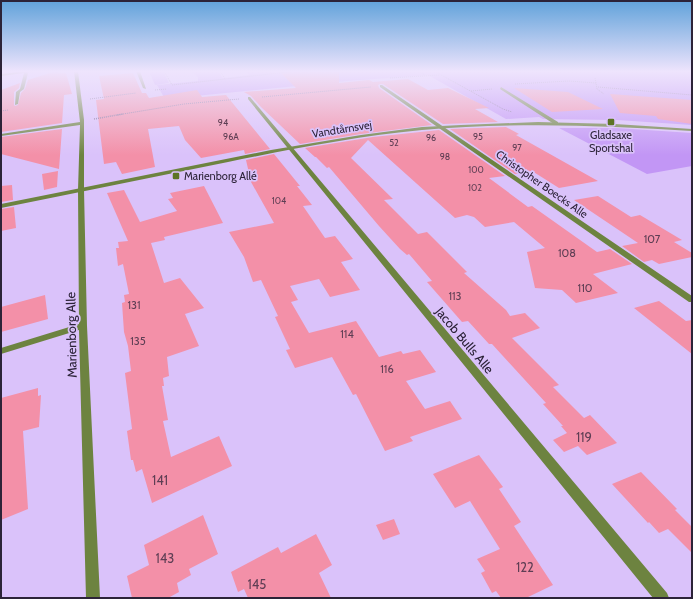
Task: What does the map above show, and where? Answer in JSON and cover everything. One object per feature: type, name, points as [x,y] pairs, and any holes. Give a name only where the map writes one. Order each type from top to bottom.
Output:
[{"type":"street","points":[[16,104],[17,99]]},
{"type":"street","name":"Jacob Bulls Alle","points":[[250,99],[662,598]]},
{"type":"street","name":"Christopher Boecks Alle","points":[[400,99],[692,300]]},
{"type":"street","points":[[518,99],[556,123]]},
{"type":"street","name":"Marienborg Alle","points":[[79,101],[82,122],[81,190],[83,326],[93,598]]},
{"type":"street","points":[[1,135],[82,122]]},
{"type":"street","name":"Vandtårnsvej","points":[[1,206],[290,148],[385,133],[442,127],[556,123],[624,125],[692,130]]},
{"type":"street","points":[[1,351],[83,326]]},
{"type":"path","points":[[79,101],[92,99]]},
{"type":"path","points":[[82,122],[184,104],[239,99]]},
{"type":"path","points":[[485,99],[502,109],[513,113]]},
{"type":"shaded area","points":[[470,99],[692,99],[692,125],[617,120],[543,119],[539,117],[506,119]]},
{"type":"shaded area","points":[[559,128],[617,128],[692,133],[692,166],[647,174]]},
{"type":"building","points":[[1,99],[14,99],[14,105],[18,105],[20,99],[64,99],[62,123],[1,132]]},
{"type":"building","points":[[229,99],[270,149],[245,154],[244,150],[201,158],[185,140],[179,126],[148,129],[155,167],[122,174],[116,162],[104,164],[96,100]]},
{"type":"building","points":[[254,99],[395,99],[432,125],[361,134],[300,144]]},
{"type":"building","points":[[405,99],[470,99],[489,108],[475,109],[498,122],[443,124]]},
{"type":"building","points":[[531,99],[582,99],[603,109],[552,112]]},
{"type":"building","points":[[613,99],[692,100],[692,124],[658,119],[656,116],[620,113]]},
{"type":"building","points":[[506,127],[519,134],[516,135],[598,181],[559,188],[532,171],[515,174],[450,129]]},
{"type":"building","points":[[62,129],[59,169],[1,154],[1,137]]},
{"type":"building","points":[[439,130],[505,176],[489,178],[528,207],[532,206],[597,252],[610,249],[632,264],[593,274],[618,293],[576,303],[562,290],[535,288],[527,252],[545,248],[514,222],[485,227],[474,217],[467,215],[455,218],[368,140],[351,158],[393,199],[384,200],[418,234],[427,232],[467,272],[464,273],[506,310],[510,316],[525,313],[540,328],[512,338],[559,385],[553,387],[584,418],[590,415],[617,443],[587,455],[578,446],[564,452],[553,440],[567,433],[561,426],[563,426],[543,404],[546,403],[492,344],[489,344],[468,321],[462,322],[427,282],[432,281],[409,254],[407,255],[400,249],[329,167],[327,168],[305,148],[373,137]]},
{"type":"building","points":[[274,154],[300,186],[297,186],[312,205],[303,206],[325,238],[335,236],[353,259],[341,262],[360,290],[330,297],[319,279],[290,286],[298,300],[291,302],[309,333],[356,321],[379,357],[401,351],[403,354],[420,350],[436,372],[406,381],[425,409],[450,401],[462,419],[410,437],[413,441],[385,451],[356,394],[353,395],[332,357],[295,368],[286,350],[290,349],[275,317],[278,316],[261,280],[253,282],[244,257],[229,232],[274,223],[251,182],[246,160]]},
{"type":"building","points":[[58,171],[57,187],[44,190],[42,174]]},
{"type":"building","points":[[12,185],[13,200],[1,202],[1,186]]},
{"type":"building","points":[[204,186],[223,223],[164,237],[165,240],[151,243],[164,283],[180,278],[204,308],[185,314],[199,346],[167,357],[169,376],[163,378],[164,386],[162,386],[168,420],[163,421],[171,457],[219,436],[232,466],[152,503],[142,469],[136,472],[133,460],[131,460],[127,431],[132,429],[125,373],[131,371],[128,346],[124,332],[122,303],[125,302],[124,295],[129,294],[123,264],[118,266],[116,248],[119,248],[118,242],[128,241],[107,193],[124,190],[140,222],[177,211],[168,199],[173,198],[170,193]]},
{"type":"building","points":[[598,196],[631,217],[640,215],[682,240],[674,242],[692,253],[692,257],[659,264],[652,260],[644,262],[622,246],[638,243],[574,200]]},
{"type":"building","points":[[14,207],[16,228],[1,231],[1,209]]},
{"type":"building","points":[[45,295],[48,319],[1,332],[1,307]]},
{"type":"building","points":[[659,301],[686,321],[692,320],[692,354],[634,308]]},
{"type":"building","points":[[38,388],[38,396],[41,395],[39,427],[23,431],[28,509],[1,520],[1,398]]},
{"type":"building","points":[[479,455],[503,487],[499,489],[521,522],[514,526],[553,585],[526,598],[501,598],[496,591],[492,593],[481,573],[485,571],[477,559],[500,549],[470,501],[455,508],[433,474]]},
{"type":"building","points":[[641,472],[677,509],[675,510],[692,527],[692,553],[668,529],[659,533],[612,484]]},
{"type":"building","points":[[203,515],[218,554],[189,569],[191,575],[177,583],[179,592],[168,598],[132,598],[127,576],[149,565],[144,545]]},
{"type":"building","points":[[394,519],[400,534],[383,540],[376,525]]},
{"type":"building","points":[[316,534],[332,565],[319,573],[331,598],[248,598],[244,589],[238,592],[231,572],[278,547],[281,553]]},
{"type":"place","name":"Gladsaxe Sportshal","points":[[611,122]]},
{"type":"place","name":"Marienborg Allé","points":[[176,176]]}]
